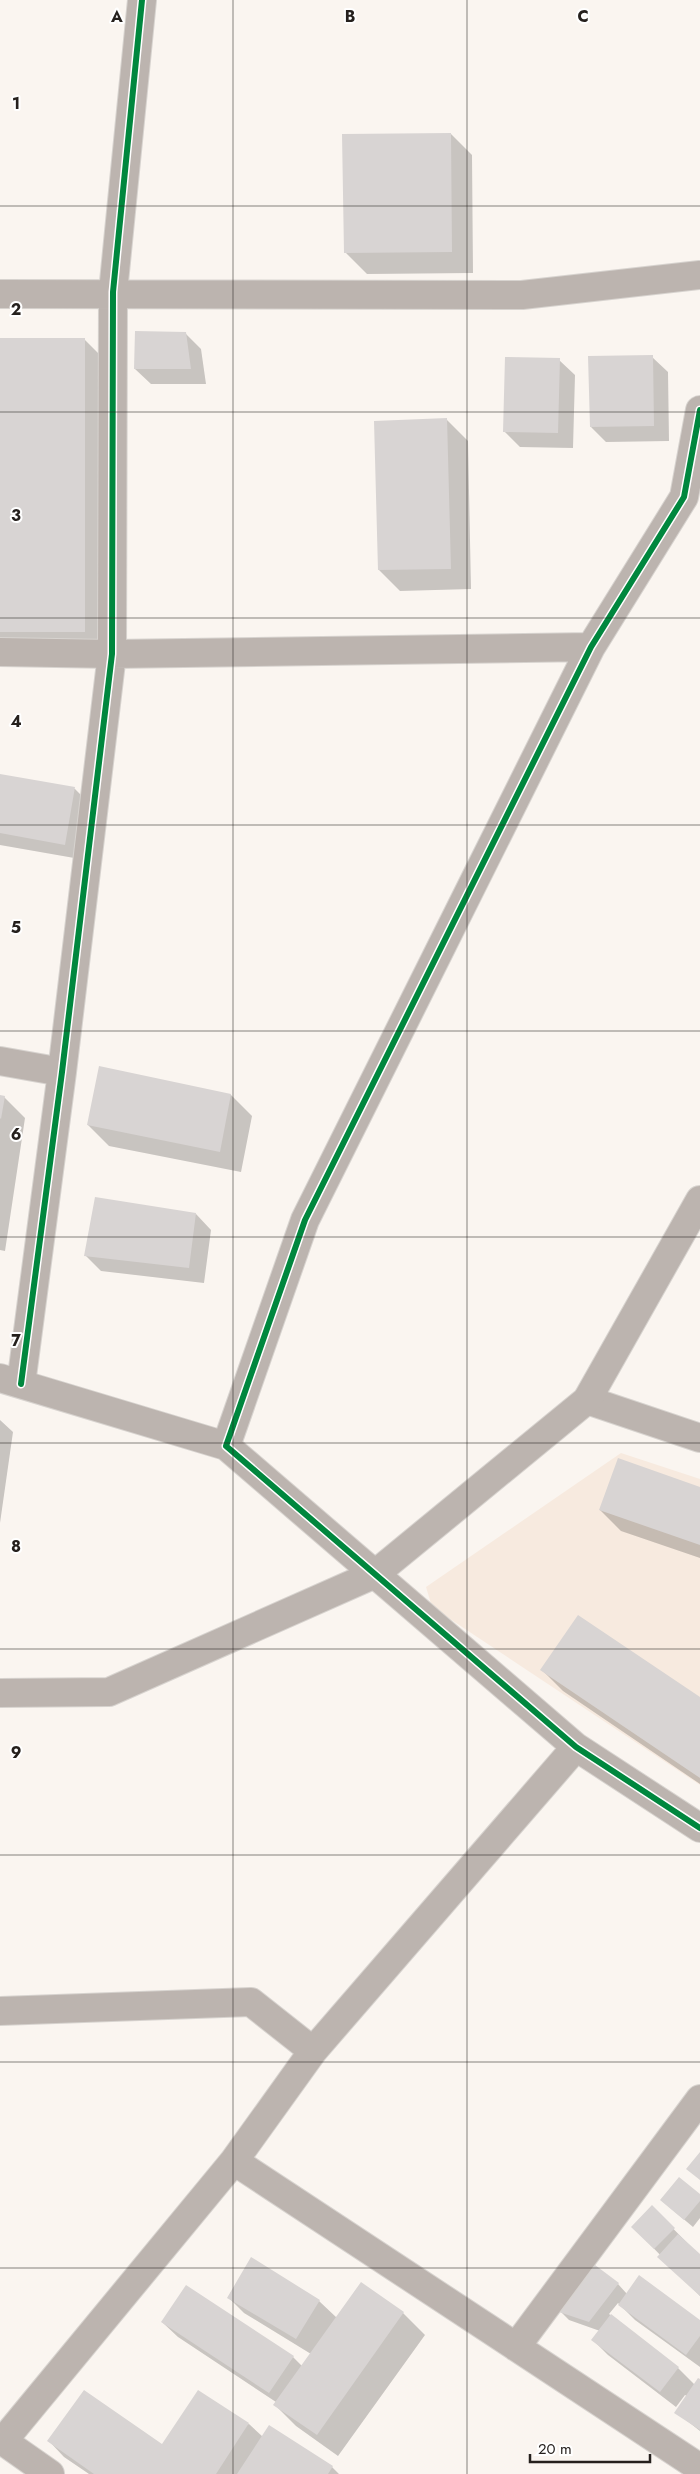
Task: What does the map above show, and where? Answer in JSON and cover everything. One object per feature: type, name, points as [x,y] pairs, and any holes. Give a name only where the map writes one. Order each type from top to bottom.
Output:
[{"type":"street","points":[[142,0],[113,292],[112,654],[62,1072],[11,1381],[226,1446],[576,1747],[700,1828]]},
{"type":"street","points":[[0,294],[113,292],[522,294],[700,275]]},
{"type":"street","points":[[226,1446],[305,1220],[592,647],[684,497],[700,410]]},
{"type":"street","points":[[0,652],[112,654],[592,647]]},
{"type":"street","points":[[0,1062],[62,1072]]},
{"type":"street","points":[[0,1694],[109,1692],[375,1574],[587,1400],[700,1200]]},
{"type":"street","points":[[587,1400],[700,1438]]},
{"type":"street","points":[[50,2474],[2,2440],[234,2161],[313,2050],[576,1747]]},
{"type":"street","points":[[0,2010],[251,2002],[313,2050]]},
{"type":"street","points":[[516,2347],[700,2099]]},
{"type":"street","points":[[234,2161],[700,2468]]},
{"type":"shaded area","points":[[621,1453],[700,1479],[700,1785],[432,1607],[426,1587]]},
{"type":"building","points":[[451,133],[452,252],[344,253],[342,134]]},
{"type":"building","points":[[135,331],[186,332],[191,369],[134,369]]},
{"type":"building","points":[[0,338],[85,338],[85,632],[0,632]]},
{"type":"building","points":[[653,355],[654,426],[590,427],[588,356]]},
{"type":"building","points":[[505,357],[560,358],[558,433],[503,432]]},
{"type":"building","points":[[447,418],[451,569],[378,570],[374,421]]},
{"type":"building","points":[[0,774],[75,787],[65,845],[0,833]]},
{"type":"building","points":[[99,1066],[231,1094],[220,1152],[87,1125]]},
{"type":"building","points":[[0,1095],[5,1096],[1,1119],[0,1118]]},
{"type":"building","points":[[95,1197],[196,1213],[189,1268],[84,1256]]},
{"type":"building","points":[[618,1458],[700,1487],[700,1545],[599,1510]]},
{"type":"building","points":[[578,1615],[700,1697],[700,1778],[540,1670]]},
{"type":"building","points":[[700,2152],[700,2180],[686,2169]]},
{"type":"building","points":[[679,2177],[700,2194],[700,2201],[684,2220],[660,2200]]},
{"type":"building","points":[[652,2205],[675,2228],[654,2249],[631,2227]]},
{"type":"building","points":[[678,2234],[700,2254],[700,2296],[657,2257]]},
{"type":"building","points":[[251,2257],[320,2300],[296,2339],[227,2298]]},
{"type":"building","points":[[595,2265],[619,2283],[589,2322],[559,2312]]},
{"type":"building","points":[[639,2275],[700,2320],[700,2336],[686,2355],[618,2305]]},
{"type":"building","points":[[361,2282],[404,2312],[317,2435],[273,2405]]},
{"type":"building","points":[[186,2285],[294,2356],[269,2393],[161,2322]]},
{"type":"building","points":[[611,2314],[679,2367],[660,2392],[591,2340]]},
{"type":"building","points":[[698,2378],[700,2379],[700,2430],[674,2413]]},
{"type":"building","points":[[84,2390],[162,2444],[198,2390],[249,2423],[216,2474],[94,2474],[47,2441]]},
{"type":"building","points":[[269,2425],[333,2466],[328,2474],[237,2474]]},
{"type":"cycle path","points":[[21,1384],[62,1072],[112,654],[113,292],[142,0]]},
{"type":"cycle path","points":[[700,410],[684,497],[591,647],[305,1220],[226,1446],[576,1747],[700,1828]]}]
